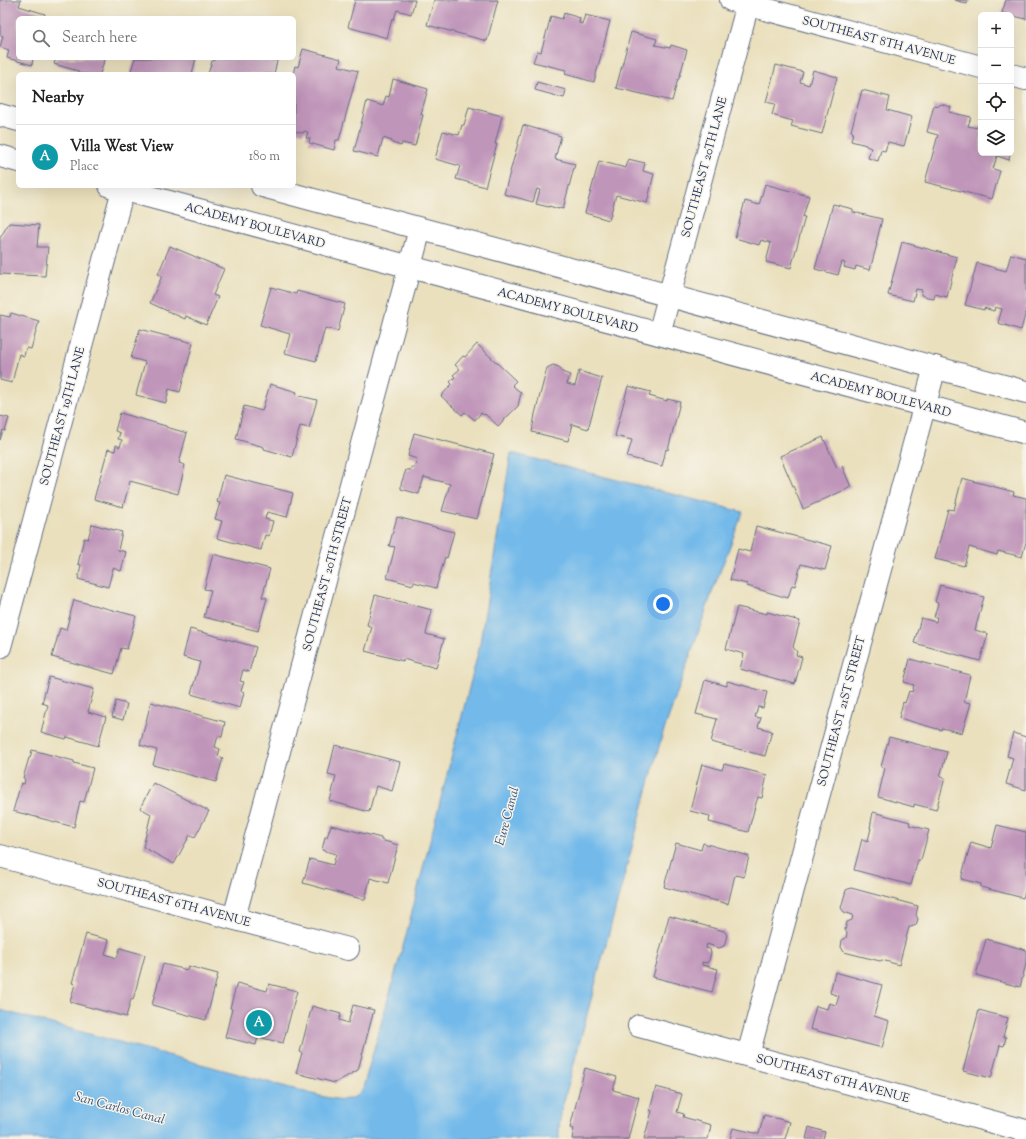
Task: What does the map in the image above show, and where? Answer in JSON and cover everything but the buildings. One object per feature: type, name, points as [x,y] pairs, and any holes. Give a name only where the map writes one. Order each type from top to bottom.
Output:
[{"type":"street","name":"SOUTHEAST 8TH AVENUE","points":[[743,2],[978,66]]},
{"type":"street","name":"SOUTHEAST 20TH LANE","points":[[659,334],[670,296],[743,2]]},
{"type":"street","points":[[1014,76],[1026,79]]},
{"type":"street","points":[[0,115],[16,119]]},
{"type":"street","points":[[0,156],[16,160]]},
{"type":"street","name":"SOUTHEAST 19TH LANE","points":[[0,647],[119,188]]},
{"type":"street","name":"ACADEMY BOULEVARD","points":[[123,188],[410,268],[1026,433]]},
{"type":"street","points":[[269,188],[1026,392]]},
{"type":"street","name":"SOUTHEAST 20TH STREET","points":[[234,918],[420,229]]},
{"type":"street","name":"SOUTHEAST 21ST STREET","points":[[748,1055],[934,367]]},
{"type":"street","name":"SOUTHEAST 6TH AVENUE","points":[[0,856],[348,949]]},
{"type":"street","name":"SOUTHEAST 6TH AVENUE","points":[[639,1026],[1026,1131]]},
{"type":"water","points":[[511,453],[743,512],[714,587],[661,739],[562,1108],[559,1139],[0,1139],[0,1010],[320,1096],[344,1100],[355,1097],[363,1088],[405,939],[479,649]]},
{"type":"place","name":"Villa West View","points":[[259,1023]]},
{"type":"water label","name":"Eure Canal","points":[[506,816]]},
{"type":"water label","name":"San Carlos Canal","points":[[120,1107]]}]
